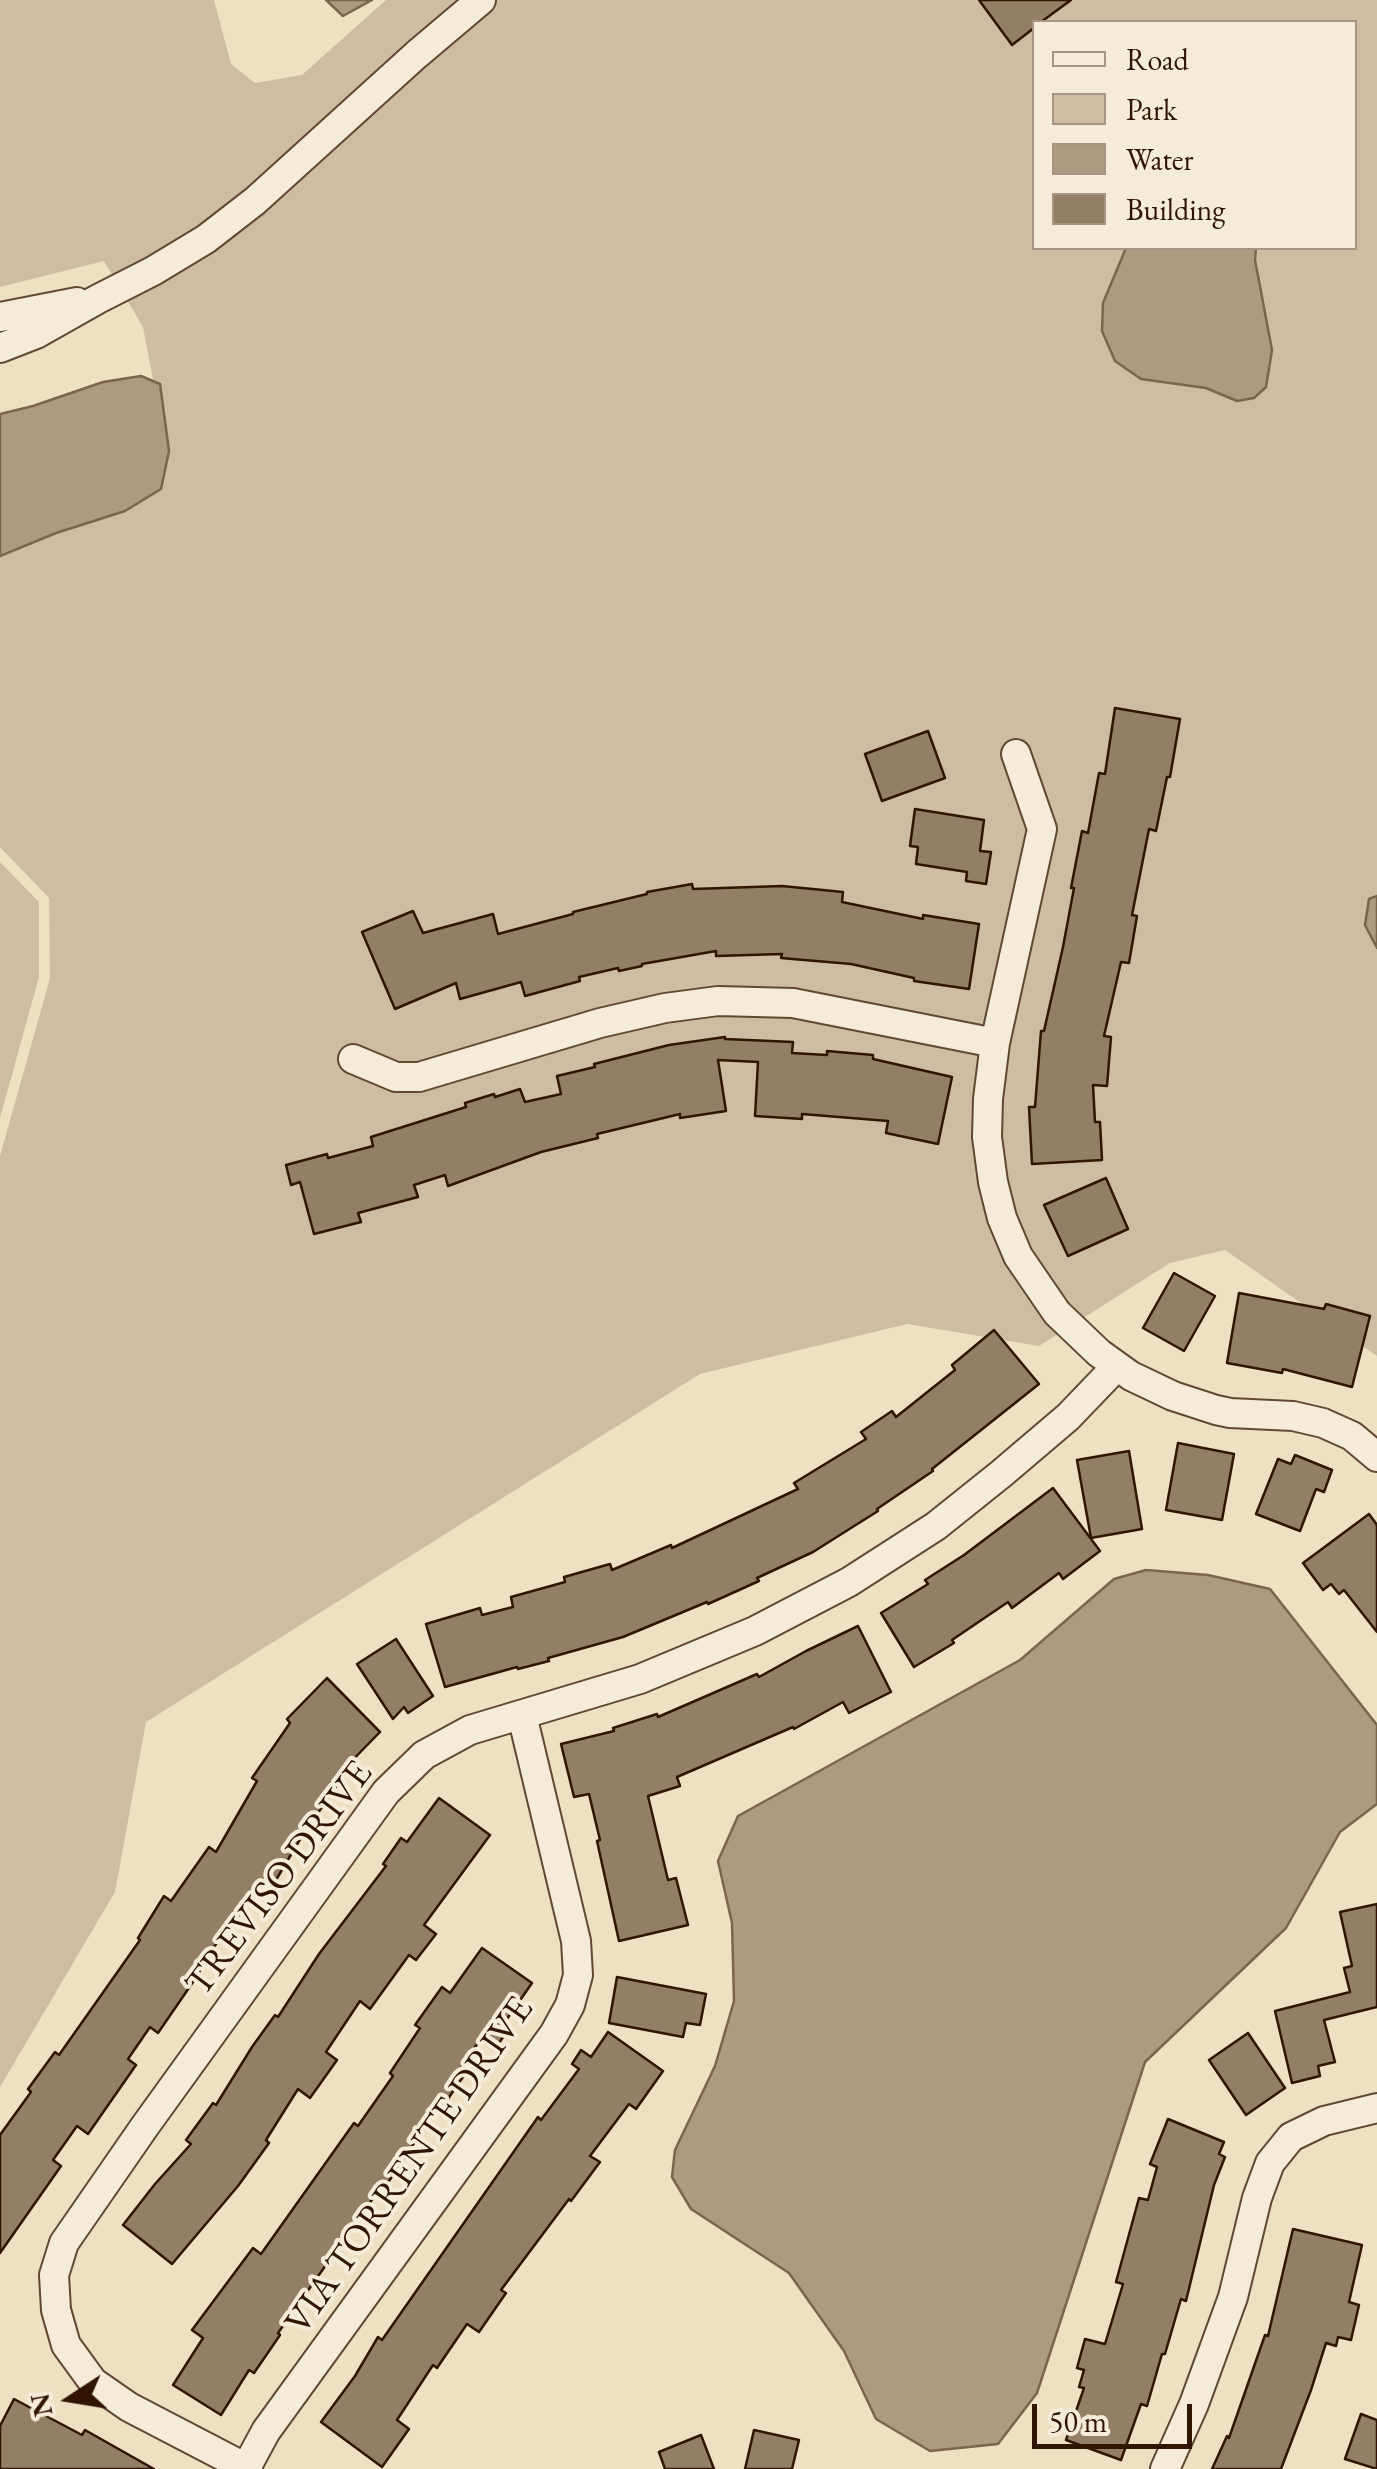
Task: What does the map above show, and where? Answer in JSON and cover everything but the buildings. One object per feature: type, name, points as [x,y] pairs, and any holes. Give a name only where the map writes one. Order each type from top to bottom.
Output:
[{"type":"street","points":[[0,348],[36,334],[206,239],[255,202],[481,0]]},
{"type":"street","points":[[0,317],[98,298]]},
{"type":"street","points":[[1016,754],[1042,829],[995,1042],[987,1137],[1002,1218],[1018,1256],[1057,1314],[1116,1367],[1150,1386],[1199,1405],[1230,1413],[1293,1416],[1324,1423],[1352,1436],[1377,1457]]},
{"type":"street","points":[[353,1059],[396,1077],[432,1075],[600,1023],[718,1000],[793,1003],[995,1042]]},
{"type":"street","name":"TREVISO DRIVE","points":[[247,2468],[128,2407],[93,2382],[66,2344],[56,2310],[54,2275],[64,2243],[386,1792],[424,1754],[470,1730],[640,1679],[755,1631],[850,1582],[936,1526],[1001,1474],[1068,1417],[1116,1367]]},
{"type":"street","name":"VIA TORRENTE DRIVE","points":[[247,2468],[266,2431],[554,2034],[570,2005],[578,1975],[576,1941],[522,1715]]},
{"type":"street","points":[[1165,2469],[1194,2404],[1233,2297],[1257,2198],[1270,2163],[1291,2137],[1324,2121],[1377,2108]]},
{"type":"green space","points":[[0,0],[214,0],[231,64],[255,83],[302,75],[386,0],[1377,0],[1377,1356],[1225,1250],[1170,1263],[1039,1346],[907,1324],[700,1374],[146,1722],[115,1892],[0,2087],[0,1156],[50,978],[49,898],[0,847],[0,548],[159,411],[143,327],[104,261],[0,287]]},
{"type":"green space","points":[[0,862],[39,902],[39,977],[0,1118]]},
{"type":"water","points":[[326,0],[372,0],[343,16]]},
{"type":"water","points":[[1125,250],[1256,250],[1272,350],[1266,387],[1254,398],[1237,401],[1206,388],[1141,379],[1115,361],[1102,331],[1103,303]]},
{"type":"water","points":[[141,376],[160,384],[169,451],[161,489],[125,511],[0,556],[0,414],[103,382]]},
{"type":"water","points":[[1377,896],[1377,948],[1365,925],[1369,899]]},
{"type":"water","points":[[1146,1570],[1208,1575],[1270,1589],[1377,1725],[1377,1804],[1340,1832],[1286,1928],[1145,2062],[1037,2393],[998,2444],[930,2451],[876,2419],[844,2351],[789,2273],[691,2209],[672,2177],[675,2150],[715,2066],[734,2001],[732,1923],[718,1861],[738,1816],[1020,1660],[1114,1579]]}]
